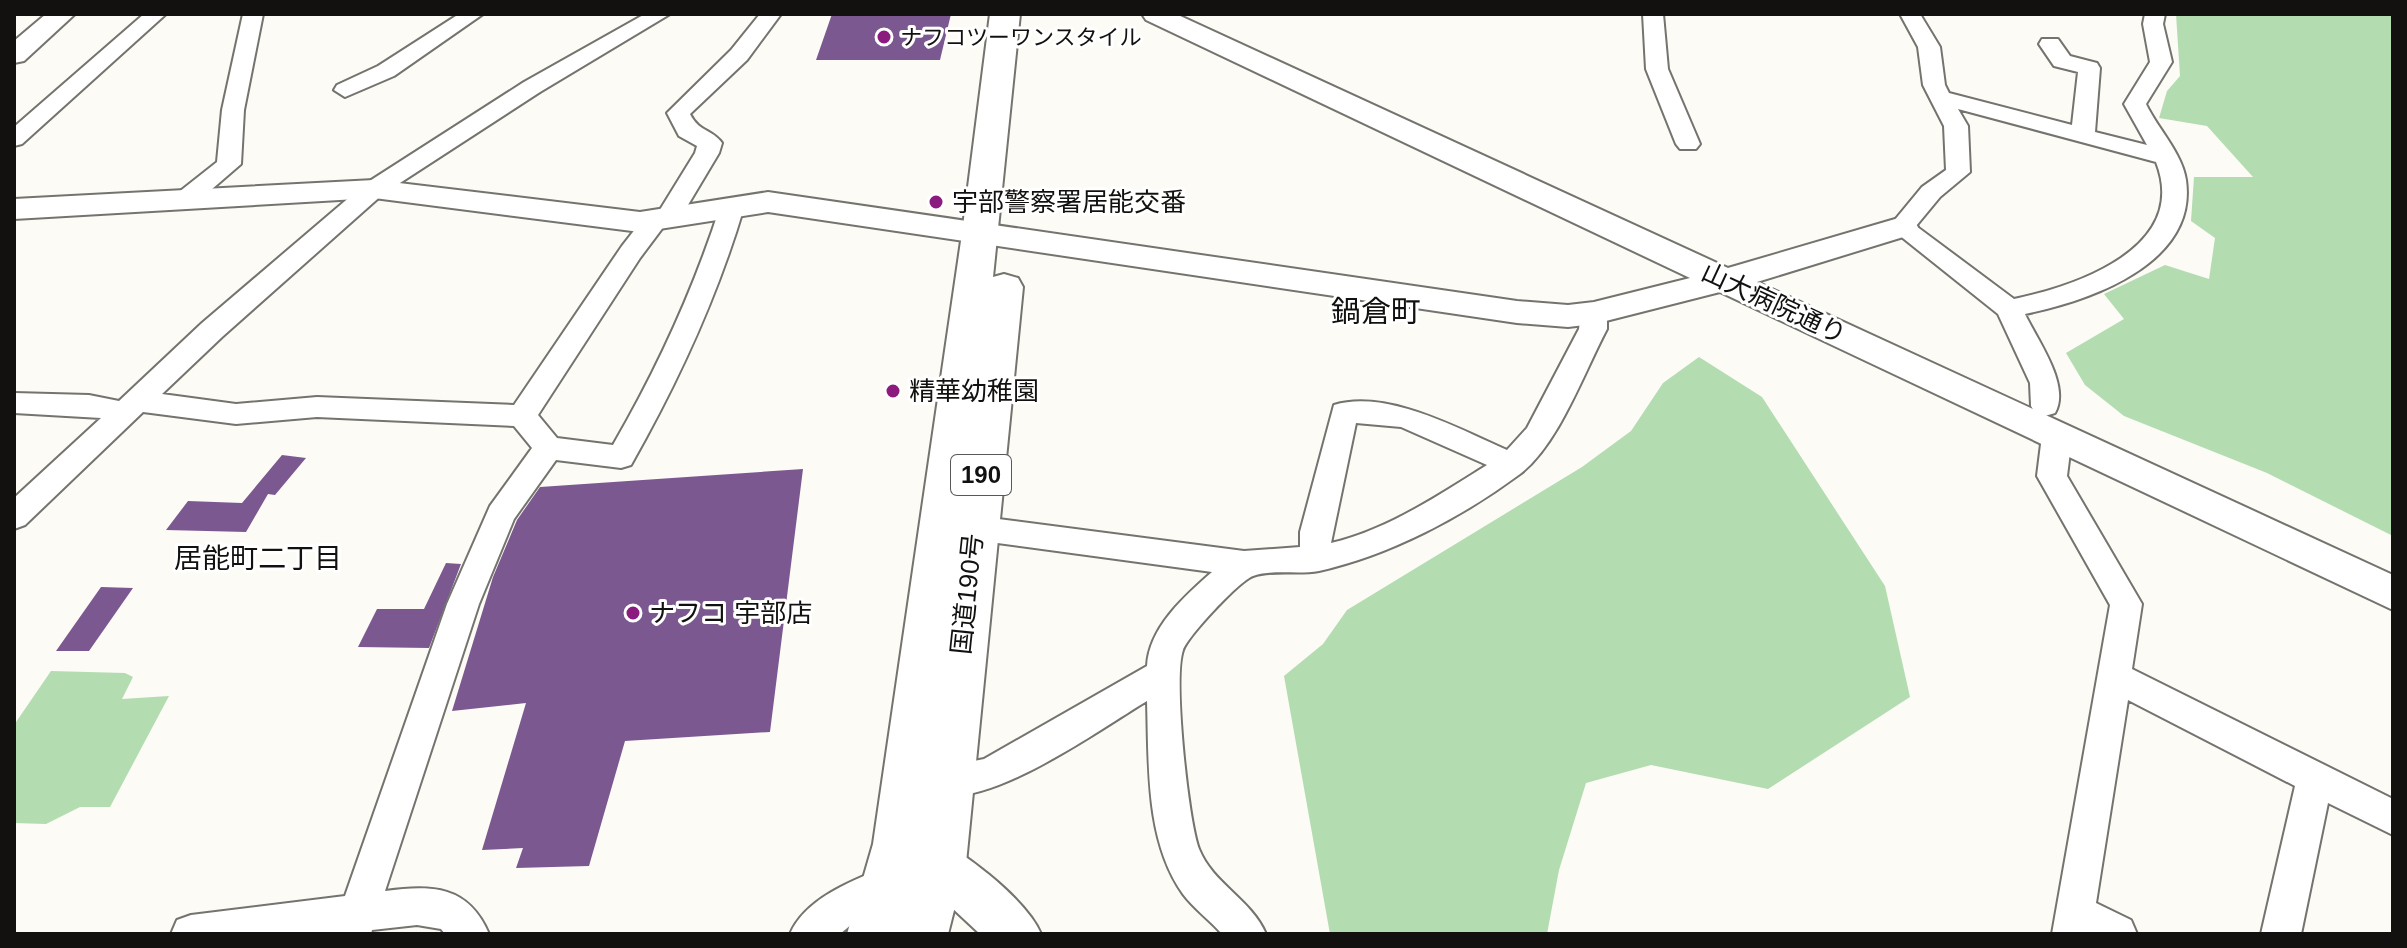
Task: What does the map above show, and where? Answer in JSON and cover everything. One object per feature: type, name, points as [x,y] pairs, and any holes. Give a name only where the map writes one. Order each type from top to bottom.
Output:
[{"type":"highway","name":"国道190号","points":[[876,934],[947,781],[975,528],[995,236],[995,81],[1005,14]]},
{"type":"highway","name":"国道190号","points":[[997,101],[1007,81],[1017,14]]},
{"type":"highway","name":"国道190号","points":[[919,934],[910,863],[995,236],[1032,14]]},
{"type":"street","points":[[14,55],[62,14]]},
{"type":"street","points":[[14,139],[156,14]]},
{"type":"street","points":[[188,197],[229,164],[233,110],[253,14]]},
{"type":"street","points":[[345,90],[386,71],[473,14]]},
{"type":"street","points":[[522,416],[631,252],[661,220],[707,153],[710,143],[687,131],[678,113],[739,55],[771,14]]},
{"type":"street","name":"山大病院通り","points":[[1155,14],[1725,280],[2393,566]]},
{"type":"street","name":"山大病院通り","points":[[1196,14],[1758,270],[2393,593]]},
{"type":"street","points":[[1653,14],[1657,69],[1688,144]]},
{"type":"street","points":[[14,209],[374,189],[640,222],[768,202],[1517,312],[1568,316],[1594,313],[1725,280],[1902,227],[1931,192],[1958,172],[1956,126],[1934,85],[1929,47],[1910,14]]},
{"type":"street","points":[[2009,309],[2079,290],[2138,260],[2159,239],[2175,197],[2167,158],[2142,121],[2135,104],[2161,62],[2153,24],[2155,14]]},
{"type":"street","points":[[14,517],[224,320],[374,189],[641,17]]},
{"type":"street","points":[[2050,44],[2062,61],[2089,68],[2083,136]]},
{"type":"street","points":[[1940,97],[2167,158]]},
{"type":"street","points":[[14,403],[131,406],[236,414],[317,407],[522,416],[548,448],[621,457],[688,334],[715,268],[732,207]]},
{"type":"street","points":[[1902,227],[2009,309],[2044,383],[2051,421],[2052,476],[2126,604],[2112,675],[2075,923],[2117,934]]},
{"type":"street","points":[[975,528],[1244,564],[1315,559],[1357,549],[1443,508],[1512,464],[1538,435],[1593,329],[1594,313]]},
{"type":"street","points":[[1315,559],[1316,532],[1344,412],[1405,417],[1512,464]]},
{"type":"street","points":[[354,923],[479,565],[501,514],[548,448]]},
{"type":"street","points":[[1244,564],[1192,611],[1178,629],[1164,652],[1162,675],[1171,806],[1178,839],[1190,873],[1246,934]]},
{"type":"street","points":[[947,781],[990,774],[1162,675]]},
{"type":"street","points":[[2112,675],[2393,818]]},
{"type":"street","points":[[2281,934],[2315,778]]},
{"type":"street","points":[[810,934],[844,906],[910,863],[1016,934]]},
{"type":"street","points":[[191,934],[354,923],[417,906],[452,912],[469,934]]},
{"type":"green space","points":[[2176,14],[2393,14],[2393,536],[2267,473],[2124,416],[2085,385],[2066,353],[2124,319],[2104,294],[2165,265],[2209,279],[2215,238],[2191,221],[2194,177],[2253,177],[2207,126],[2159,118],[2167,91],[2180,76]]},
{"type":"green space","points":[[1699,357],[1762,397],[1885,586],[1910,697],[1768,789],[1651,765],[1586,783],[1559,870],[1547,934],[1330,934],[1284,676],[1323,644],[1347,610],[1582,467],[1631,431],[1663,383]]},
{"type":"green space","points":[[51,671],[125,673],[133,677],[122,699],[169,696],[110,807],[80,807],[46,824],[14,823],[14,725]]},
{"type":"building","name":"ナフコツーワンスタイル","points":[[832,14],[951,14],[940,60],[816,60]]},
{"type":"building","points":[[282,455],[306,458],[275,495],[268,494],[246,532],[166,530],[188,501],[242,503]]},
{"type":"building","name":"ナフコ 宇部店","points":[[803,469],[770,732],[625,741],[589,866],[516,868],[523,848],[482,850],[526,703],[452,711],[493,577],[517,520],[540,487]]},
{"type":"building","points":[[446,563],[461,564],[429,648],[358,647],[377,609],[424,609]]},
{"type":"building","points":[[101,587],[133,588],[89,651],[56,651]]},
{"type":"place","name":"ナフコツーワンスタイル","points":[[884,37]]},
{"type":"place","name":"宇部警察署居能交番","points":[[936,202]]},
{"type":"place","name":"精華幼稚園","points":[[893,391]]},
{"type":"place","name":"ナフコ 宇部店","points":[[633,613]]},
{"type":"district","name":"鍋倉町","points":[[1376,312]]},
{"type":"district","name":"居能町二丁目","points":[[258,558]]}]
